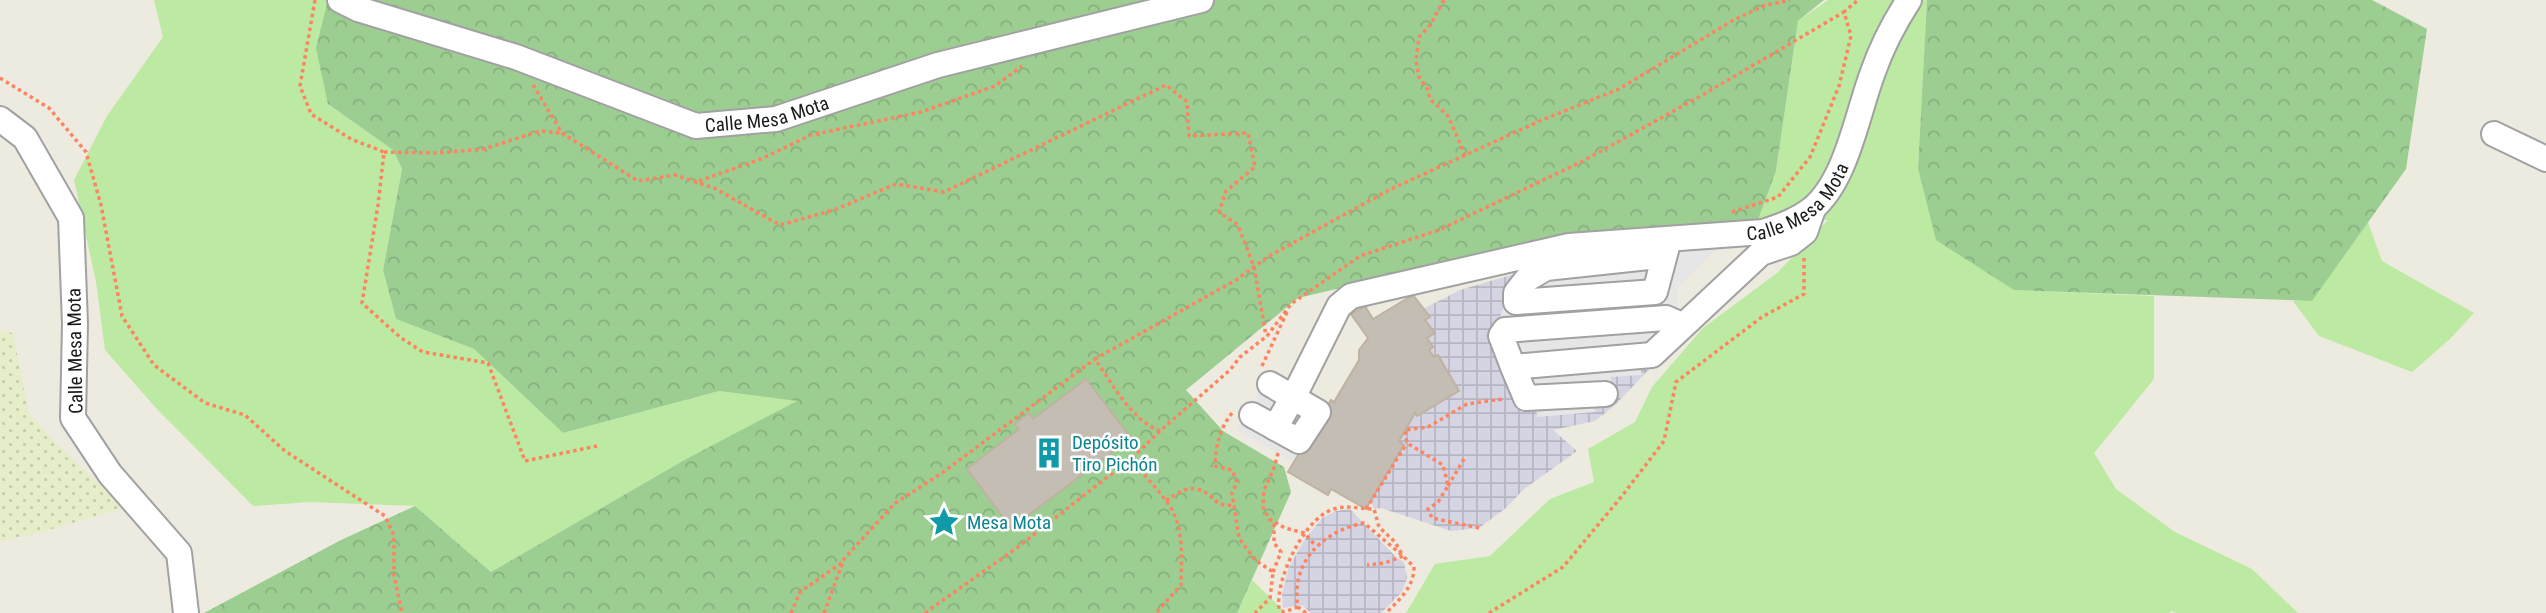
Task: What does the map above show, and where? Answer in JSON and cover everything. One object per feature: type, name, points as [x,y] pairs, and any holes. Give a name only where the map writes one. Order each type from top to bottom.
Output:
[{"type":"street","name":"Calle Mesa Mota","points":[[340,0],[358,9],[516,57],[696,126],[776,118],[939,65],[1201,0]]},
{"type":"street","name":"Calle Mesa Mota","points":[[1293,397],[1339,306],[1352,296],[1569,246],[1667,247],[1763,232],[1790,223],[1813,208],[1832,186],[1889,31],[1909,0]]},
{"type":"street","name":"Calle Mesa Mota","points":[[0,119],[25,138],[71,218],[75,324],[73,418],[110,474],[179,553],[186,613]]},
{"type":"street","points":[[2494,134],[2546,159]]},
{"type":"street","points":[[1513,367],[1653,355],[1761,253],[1791,243],[1805,232],[1813,208]]},
{"type":"street","points":[[1667,247],[1655,292],[1516,302],[1516,293],[1527,279],[1546,268],[1667,247]]},
{"type":"street","points":[[1605,394],[1526,398],[1501,336],[1505,330],[1666,318],[1682,325]]},
{"type":"street","points":[[1244,412],[1299,441],[1318,412],[1265,377]]},
{"type":"path","points":[[314,0],[300,86],[311,114],[351,139],[384,152],[438,153],[484,149],[540,131],[562,133]]},
{"type":"path","points":[[1444,0],[1419,37],[1416,61],[1419,77],[1427,88],[1430,99],[1448,116],[1465,155]]},
{"type":"path","points":[[791,613],[800,592],[844,561],[894,503],[942,473],[1095,359],[1236,280],[1269,256],[1391,189],[1619,89],[1732,21],[1763,6],[1790,0]]},
{"type":"path","points":[[925,613],[1018,547],[1133,457],[1266,336],[1291,304],[1360,256],[1439,230],[1583,161],[1699,97],[1844,12],[1858,0]]},
{"type":"path","points":[[1724,214],[1778,197],[1810,156],[1839,86],[1851,36],[1844,12]]},
{"type":"path","points":[[697,182],[761,159],[811,135],[921,112],[995,86],[1029,61],[1038,40]]},
{"type":"path","points":[[516,57],[562,133],[638,181],[675,174],[714,188],[780,225],[834,210],[896,184],[944,192],[1166,85],[1187,102],[1189,136],[1248,133],[1255,167],[1226,191],[1219,212],[1238,225],[1254,267],[1266,336]]},
{"type":"path","points":[[0,78],[49,108],[86,152],[102,205],[122,316],[154,365],[205,403],[245,415],[285,451],[385,516],[394,536],[394,575],[402,613]]},
{"type":"path","points":[[384,152],[362,303],[401,338],[423,352],[488,363],[525,461],[597,446]]},
{"type":"path","points":[[1489,613],[1563,567],[1622,496],[1664,441],[1676,382],[1762,317],[1804,294],[1805,232]]},
{"type":"path","points":[[1265,377],[1291,304]]},
{"type":"path","points":[[1095,359],[1129,405],[1149,427],[1160,431]]},
{"type":"path","points":[[1366,509],[1407,443],[1405,430],[1428,427],[1467,404],[1526,398]]},
{"type":"path","points":[[1244,412],[1223,425],[1216,444],[1215,466],[1232,470],[1237,482],[1232,493],[1239,538],[1255,560],[1273,572]]},
{"type":"path","points":[[1407,443],[1443,465],[1448,486]]},
{"type":"path","points":[[1278,453],[1264,490],[1263,507],[1269,519],[1284,528],[1304,533],[1316,546]]},
{"type":"path","points":[[1133,457],[1138,469],[1166,501],[1175,516],[1181,543],[1181,585],[1156,613]]},
{"type":"path","points":[[1464,459],[1438,502],[1428,509],[1432,518],[1479,528]]},
{"type":"path","points":[[1166,501],[1178,492],[1194,488],[1207,492],[1219,504],[1236,506]]},
{"type":"path","points":[[1298,607],[1284,612],[1279,609],[1283,574],[1304,533],[1320,515],[1333,509],[1353,506],[1374,509],[1379,527],[1395,542],[1404,556]]},
{"type":"path","points":[[1274,522],[1273,543],[1281,552],[1292,556]]},
{"type":"path","points":[[1306,613],[1298,607],[1295,594],[1304,562],[1316,546],[1331,534],[1344,527],[1364,523],[1414,567],[1414,575],[1406,592],[1386,613]]},
{"type":"path","points":[[1255,613],[1270,598],[1273,572],[1281,552]]},
{"type":"path","points":[[1367,565],[1385,563],[1404,556]]},
{"type":"path","points":[[824,613],[844,561]]},
{"type":"path","points":[[1270,598],[1278,601]]},
{"type":"green space","points":[[154,0],[328,0],[328,104],[393,150],[402,169],[383,270],[396,319],[474,349],[563,433],[719,391],[799,401],[686,459],[491,572],[415,506],[310,502],[253,506],[156,408],[105,350],[96,282],[74,180],[107,116],[163,37]]},
{"type":"green space","points":[[328,0],[1824,0],[1798,21],[1776,171],[1758,220],[1557,237],[1298,298],[1186,390],[1223,431],[1284,467],[1291,492],[1237,613],[204,613],[341,540],[415,506],[491,572],[686,459],[797,401],[719,391],[563,433],[474,349],[396,319],[383,270],[402,169],[393,150],[328,104],[316,48]]},
{"type":"green space","points":[[1828,0],[1927,0],[1918,168],[2014,290],[2154,296],[2154,379],[2094,453],[2116,489],[2175,532],[2252,569],[2298,613],[1406,613],[1435,564],[1490,556],[1550,499],[1594,482],[1588,449],[1635,422],[1652,387],[1703,328],[1777,273],[1828,220],[1758,220],[1776,171],[1798,21]]},
{"type":"green space","points":[[1927,0],[2372,0],[2427,29],[2406,169],[2312,301],[2014,290],[1936,240],[1918,168]]},
{"type":"green space","points":[[2368,222],[2382,261],[2474,313],[2450,339],[2412,372],[2319,336],[2293,301],[2312,300]]},
{"type":"green space","points":[[0,331],[13,333],[29,414],[124,508],[0,541]]},
{"type":"green space","points":[[1252,580],[1286,613],[1237,613]]},
{"type":"shaded area","points":[[1720,245],[1677,288],[1677,309],[1682,325],[1641,375],[1595,413],[1537,417],[1493,334],[1504,307],[1504,294],[1521,272],[1544,260]]},
{"type":"shaded area","points":[[1521,272],[1504,294],[1504,307],[1493,334],[1536,405],[1537,417],[1595,412],[1595,402],[1612,401],[1611,377],[1641,375],[1641,364],[1655,363],[1615,405],[1595,421],[1553,430],[1577,451],[1523,490],[1506,508],[1479,528],[1451,531],[1381,508],[1374,509],[1371,501],[1404,445],[1399,441],[1415,413],[1417,416],[1434,357],[1429,350],[1433,347],[1427,338],[1434,333],[1425,320],[1430,317],[1423,309],[1460,290]]},
{"type":"shaded area","points":[[1268,376],[1326,408],[1294,462],[1236,430]]},
{"type":"shaded area","points":[[1350,509],[1404,562],[1407,578],[1402,592],[1381,613],[1311,613],[1302,605],[1283,608],[1282,594],[1289,567],[1303,542],[1322,518],[1336,511]]},
{"type":"building","points":[[1413,295],[1430,317],[1425,320],[1435,333],[1427,338],[1433,347],[1429,350],[1434,357],[1438,355],[1459,391],[1417,416],[1415,413],[1399,441],[1404,445],[1366,509],[1331,489],[1328,495],[1288,472],[1331,400],[1334,402],[1359,360],[1359,350],[1368,338],[1351,314],[1365,306],[1373,319]]},
{"type":"building","name":"Depósito Tiro Pichón","points":[[1086,379],[1131,438],[1011,528],[967,469],[1019,429],[1015,424],[1029,413],[1033,419]]},
{"type":"place","name":"Depósito Tiro Pichón","points":[[1049,453]]},
{"type":"place","name":"Mesa Mota","points":[[944,522]]}]
